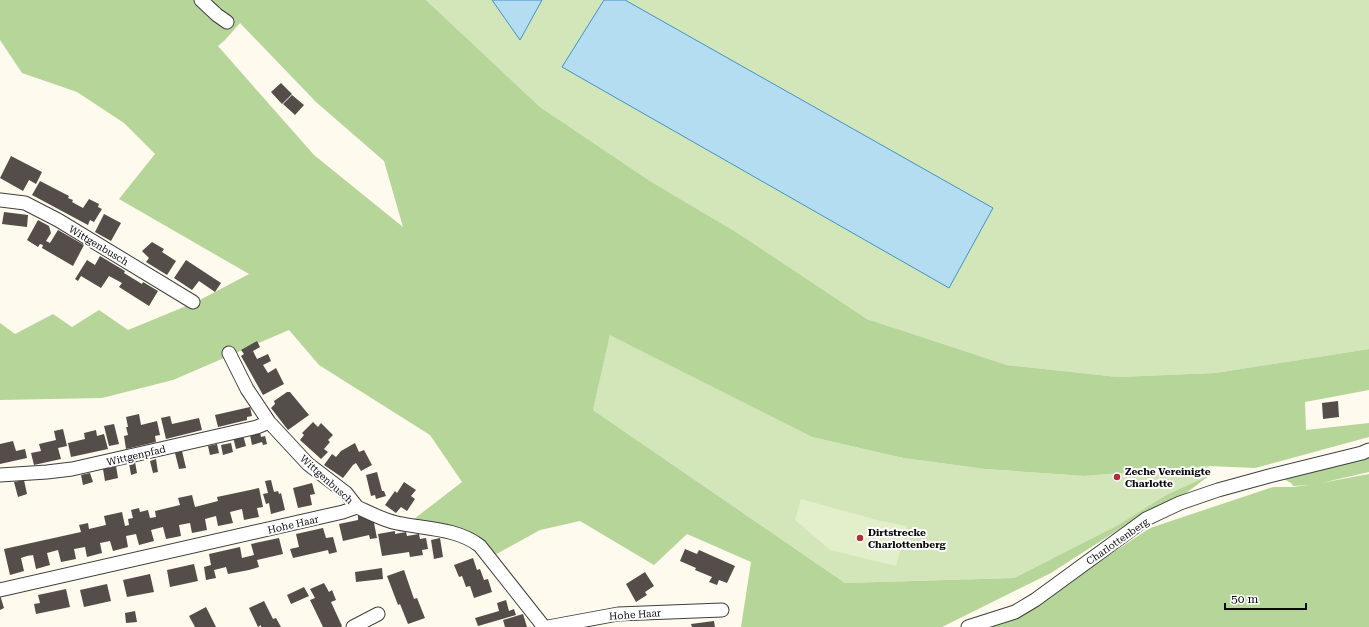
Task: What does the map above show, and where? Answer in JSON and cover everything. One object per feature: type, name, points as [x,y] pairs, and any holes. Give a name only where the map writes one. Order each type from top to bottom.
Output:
[{"type":"street","points":[[201,0],[227,22]]},
{"type":"street","name":"Wittgenbusch","points":[[0,200],[25,203],[58,220],[193,302]]},
{"type":"street","name":"Wittgenbusch","points":[[229,353],[247,389],[269,422],[308,464],[346,493],[357,507]]},
{"type":"street","name":"Wittgenpfad","points":[[0,475],[72,469],[257,427],[269,422]]},
{"type":"street","name":"Charlottenberg","points":[[968,627],[1015,612],[1035,600],[1146,519],[1180,503],[1218,490],[1369,450]]},
{"type":"street","points":[[357,507],[382,519],[396,523],[458,534],[473,541],[480,546],[544,627]]},
{"type":"street","name":"Hohe Haar","points":[[0,590],[344,512],[357,507]]},
{"type":"street","name":"Hohe Haar","points":[[548,627],[618,614],[722,610]]},
{"type":"street","points":[[353,627],[378,614]]},
{"type":"green space","points":[[0,0],[426,0],[540,107],[650,181],[736,232],[867,319],[1007,365],[1118,377],[1215,373],[1369,349],[1369,390],[1305,402],[1306,430],[1369,423],[1369,437],[1255,468],[1209,466],[1084,476],[985,469],[903,458],[812,437],[610,335],[593,410],[845,583],[1014,578],[1118,525],[1166,495],[1210,475],[1181,497],[1141,515],[1051,573],[942,627],[741,627],[751,562],[687,534],[654,565],[580,521],[540,530],[493,556],[479,538],[414,519],[462,482],[430,435],[319,365],[289,330],[173,380],[102,398],[0,400],[0,323],[15,334],[53,314],[72,327],[99,310],[128,330],[196,302],[249,274],[119,199],[155,154],[124,123],[77,92],[22,73],[0,40]],"holes":[[[240,23],[316,102],[384,161],[403,227],[314,155],[218,46]]]},
{"type":"green space","points":[[426,0],[1369,0],[1369,349],[1215,373],[1118,377],[1007,365],[867,319],[736,232],[650,181],[540,107]]},
{"type":"green space","points":[[610,334],[812,437],[903,458],[985,469],[1084,476],[1209,466],[1210,475],[1166,495],[1118,525],[1014,578],[845,583],[593,410]]},
{"type":"green space","points":[[1369,457],[1369,472],[1321,483],[1369,474],[1369,627],[974,627],[1061,587],[1150,528],[1273,487],[1293,487],[1308,485],[1293,486],[1291,483],[1282,478]]},
{"type":"green space","name":"Dirtstrecke Charlottenberg","points":[[801,499],[881,521],[907,526],[896,566],[830,550],[795,520]]},
{"type":"water","points":[[492,0],[542,0],[520,40]]},
{"type":"water","points":[[604,0],[625,0],[993,208],[949,288],[562,67]]},
{"type":"building","points":[[281,83],[292,94],[282,104],[271,92]]},
{"type":"building","points":[[292,95],[304,105],[295,115],[283,104]]},
{"type":"building","points":[[11,156],[42,172],[36,184],[29,180],[23,191],[0,178]]},
{"type":"building","points":[[40,181],[69,196],[68,198],[73,200],[72,202],[83,208],[89,199],[99,204],[98,207],[102,209],[94,222],[90,220],[88,225],[32,195]]},
{"type":"building","points":[[4,212],[28,215],[27,227],[2,224]]},
{"type":"building","points":[[104,214],[121,223],[111,241],[95,232]]},
{"type":"building","points":[[38,220],[49,226],[51,233],[46,241],[50,243],[58,230],[84,245],[73,266],[42,248],[43,245],[40,244],[38,247],[27,240]]},
{"type":"building","points":[[152,242],[164,249],[162,252],[176,261],[167,275],[146,262],[149,258],[142,251]]},
{"type":"building","points":[[100,256],[125,271],[124,273],[142,284],[143,282],[158,291],[149,306],[119,287],[122,283],[109,276],[101,288],[81,276],[78,281],[75,279],[87,260],[95,265]]},
{"type":"building","points":[[186,260],[221,283],[215,292],[199,281],[192,290],[174,278]]},
{"type":"building","points":[[257,341],[260,347],[253,351],[257,359],[268,354],[271,361],[263,365],[268,373],[276,368],[284,384],[263,395],[241,356],[244,354],[241,350]]},
{"type":"building","points":[[287,392],[290,392],[309,415],[288,430],[271,408],[275,404],[274,401]]},
{"type":"building","points":[[1338,401],[1339,417],[1323,419],[1322,403]]},
{"type":"building","points":[[250,407],[252,416],[247,417],[247,420],[218,427],[215,415]]},
{"type":"building","points":[[139,414],[141,425],[157,421],[160,435],[155,436],[156,442],[126,449],[124,436],[128,435],[126,427],[128,427],[126,417]]},
{"type":"building","points":[[170,416],[172,424],[199,418],[202,430],[166,439],[161,418]]},
{"type":"building","points":[[313,422],[318,427],[321,423],[333,435],[328,440],[330,442],[324,449],[328,452],[321,459],[300,440],[304,435],[302,433]]},
{"type":"building","points":[[114,424],[119,444],[109,446],[104,426]]},
{"type":"building","points":[[63,429],[67,446],[58,448],[61,459],[34,465],[31,453],[41,451],[39,444],[56,440],[54,431]]},
{"type":"building","points":[[96,430],[97,436],[104,434],[108,449],[71,457],[68,443],[85,439],[84,433]]},
{"type":"building","points":[[260,432],[261,437],[265,436],[267,444],[263,445],[262,442],[252,445],[250,435]]},
{"type":"building","points":[[243,435],[246,446],[236,449],[233,437]]},
{"type":"building","points":[[13,441],[16,451],[25,449],[27,458],[0,464],[0,444]]},
{"type":"building","points":[[231,443],[233,452],[223,455],[221,445]]},
{"type":"building","points":[[355,443],[359,452],[364,450],[372,465],[361,471],[356,463],[343,478],[324,465],[332,454],[336,457],[341,451]]},
{"type":"building","points":[[217,444],[219,453],[210,455],[208,446]]},
{"type":"building","points":[[182,451],[186,468],[179,469],[175,453]]},
{"type":"building","points":[[156,459],[158,472],[153,473],[150,461]]},
{"type":"building","points":[[135,462],[137,473],[131,475],[129,463]]},
{"type":"building","points":[[116,466],[118,478],[105,481],[103,469]]},
{"type":"building","points":[[377,472],[382,491],[384,491],[386,496],[376,499],[375,495],[371,496],[366,475]]},
{"type":"building","points":[[90,473],[93,482],[83,485],[81,475]]},
{"type":"building","points":[[24,480],[27,494],[18,497],[14,482]]},
{"type":"building","points":[[271,480],[274,492],[278,491],[279,494],[281,493],[285,510],[271,514],[269,503],[266,504],[263,494],[268,493],[265,481]]},
{"type":"building","points":[[404,482],[416,490],[411,496],[415,499],[407,511],[401,507],[396,513],[385,505],[395,491],[397,493]]},
{"type":"building","points":[[312,483],[315,494],[310,495],[312,505],[298,508],[293,488]]},
{"type":"building","points":[[259,488],[263,507],[257,508],[259,517],[244,520],[242,509],[230,512],[233,523],[218,526],[216,516],[205,519],[207,530],[192,533],[190,523],[179,525],[181,536],[166,539],[163,527],[151,530],[154,541],[139,545],[136,534],[126,536],[128,547],[113,551],[110,541],[100,543],[102,553],[87,557],[85,547],[74,549],[76,559],[61,562],[58,550],[47,553],[50,565],[36,569],[33,555],[27,556],[21,558],[24,571],[10,575],[4,549],[81,532],[79,525],[88,523],[89,529],[106,525],[104,516],[122,512],[125,526],[129,525],[128,519],[133,518],[131,510],[139,508],[140,512],[148,510],[150,518],[156,517],[155,511],[180,505],[178,498],[192,495],[195,507],[218,501],[217,497]]},
{"type":"building","points":[[363,514],[373,518],[377,538],[370,539],[369,535],[343,541],[339,524],[358,520],[358,515]]},
{"type":"building","points":[[323,528],[326,538],[333,537],[337,552],[329,554],[328,550],[293,558],[290,549],[299,547],[296,534]]},
{"type":"building","points":[[395,531],[395,534],[406,532],[407,536],[419,534],[420,539],[426,538],[428,549],[422,550],[423,555],[410,557],[409,552],[382,556],[378,534]]},
{"type":"building","points":[[279,538],[283,554],[257,560],[259,567],[249,570],[228,574],[226,567],[214,570],[216,578],[206,580],[204,567],[211,565],[209,554],[240,547],[242,558],[254,555],[251,544]]},
{"type":"building","points":[[440,538],[443,557],[434,559],[431,540]]},
{"type":"building","points":[[685,549],[697,554],[699,550],[735,566],[727,583],[719,580],[717,585],[709,582],[712,577],[695,570],[696,568],[680,561]]},
{"type":"building","points":[[473,558],[477,570],[480,569],[484,580],[488,579],[492,592],[474,598],[470,586],[466,587],[462,576],[459,577],[454,565]]},
{"type":"building","points":[[194,564],[198,581],[170,587],[167,570]]},
{"type":"building","points":[[382,568],[383,579],[356,582],[355,572]]},
{"type":"building","points":[[404,570],[414,599],[417,598],[425,618],[408,624],[400,604],[398,605],[387,576]]},
{"type":"building","points":[[645,572],[654,586],[645,592],[647,595],[636,602],[626,584]]},
{"type":"building","points":[[150,574],[154,592],[127,597],[123,580]]},
{"type":"building","points":[[324,583],[329,592],[332,590],[336,600],[331,602],[342,626],[341,627],[323,627],[310,600],[315,598],[310,589]]},
{"type":"building","points":[[107,584],[111,601],[84,607],[80,590]]},
{"type":"building","points":[[304,587],[309,596],[291,604],[287,595]]},
{"type":"building","points":[[66,589],[70,607],[36,614],[34,604],[40,603],[38,595]]},
{"type":"building","points":[[0,595],[4,608],[0,610]]},
{"type":"building","points":[[506,600],[509,611],[514,609],[516,615],[478,626],[475,618],[499,611],[497,603]]},
{"type":"building","points":[[264,601],[273,619],[276,618],[281,627],[261,627],[261,625],[258,627],[249,608]]},
{"type":"building","points":[[206,607],[216,627],[195,627],[189,616]]},
{"type":"building","points":[[135,611],[137,622],[126,623],[125,613]]},
{"type":"building","points":[[523,614],[527,627],[505,627],[503,620]]},
{"type":"building","points":[[714,621],[715,627],[692,627],[691,624]]},
{"type":"place","name":"Zeche Vereinigte Charlotte","points":[[1117,477]]},
{"type":"place","name":"Dirtstrecke Charlottenberg","points":[[860,538]]}]
